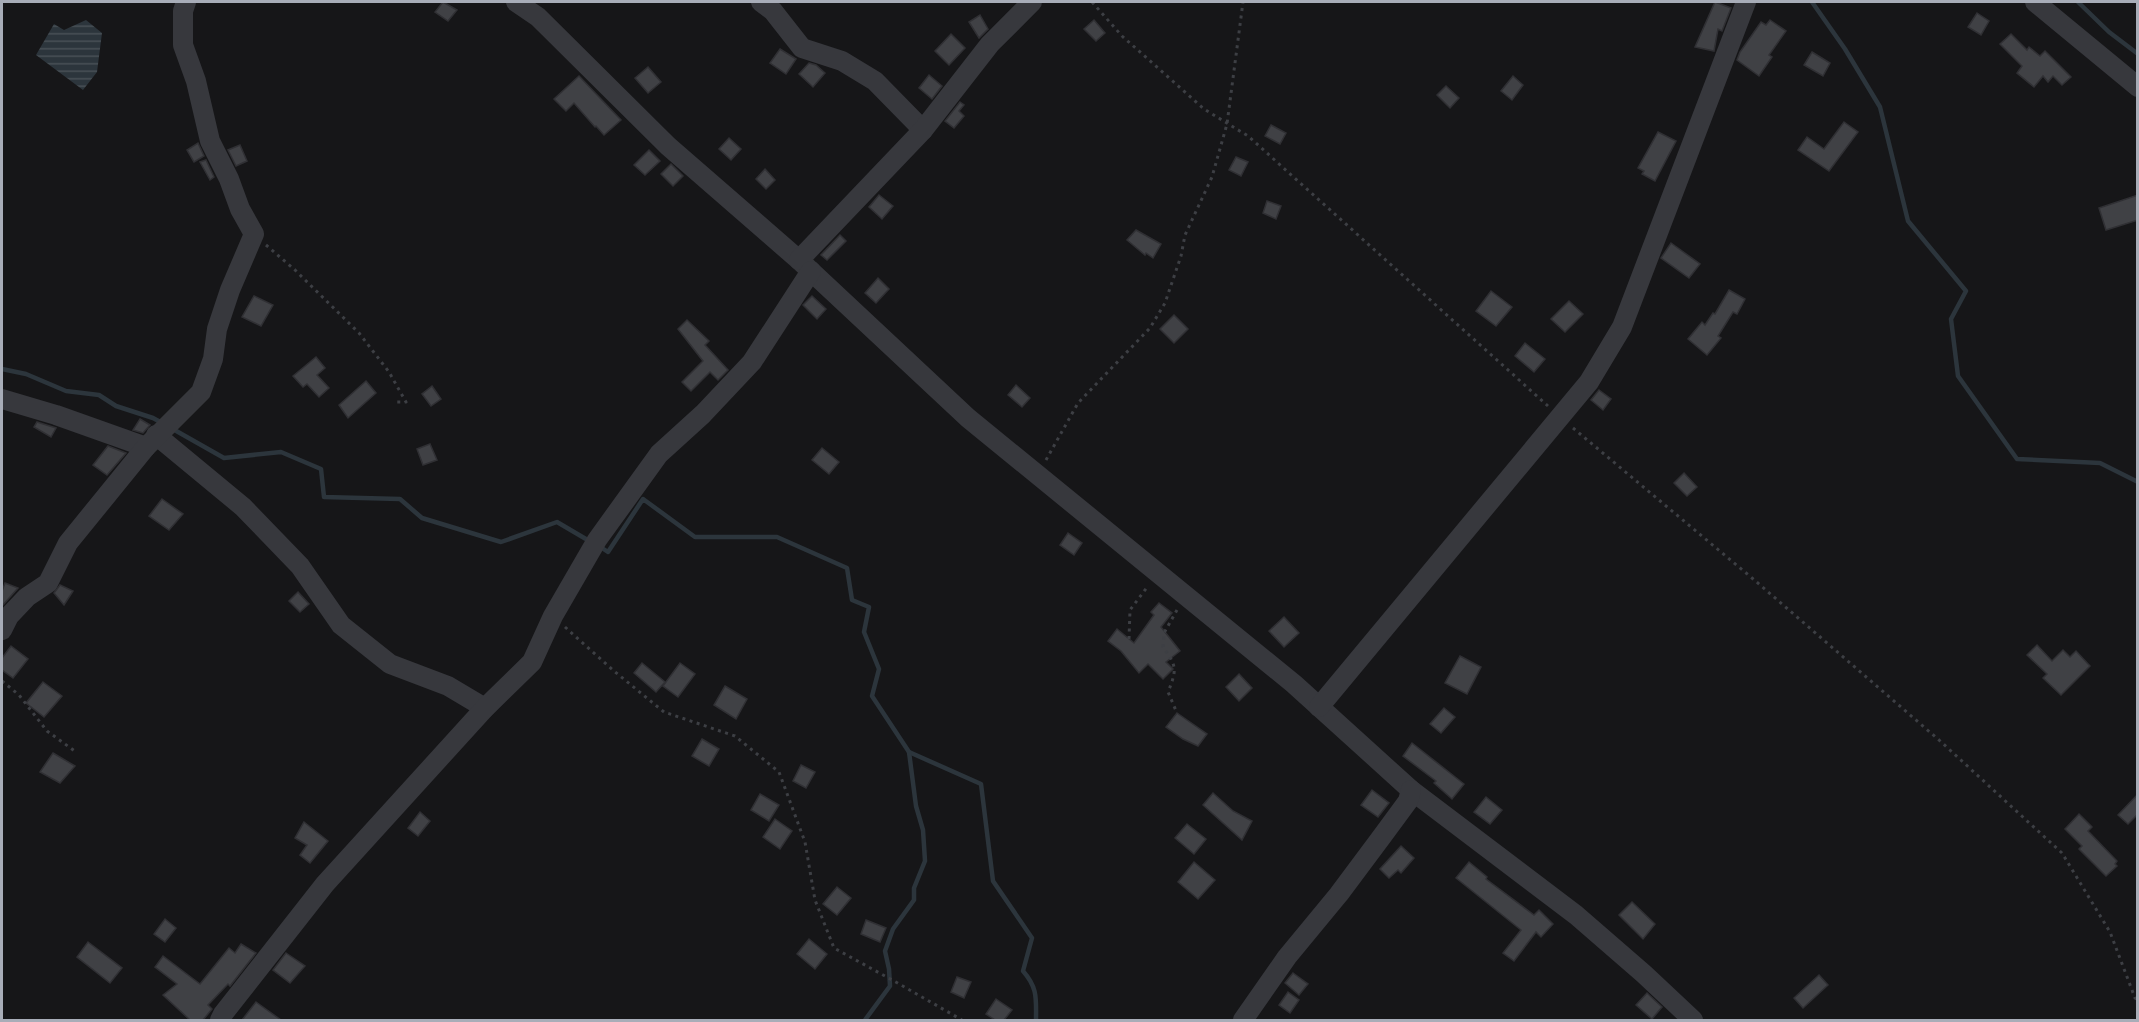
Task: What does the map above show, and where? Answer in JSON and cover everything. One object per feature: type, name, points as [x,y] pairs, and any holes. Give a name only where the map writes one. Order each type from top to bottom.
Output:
[{"type":"street","points":[[2,630],[9,616],[27,597],[48,583],[68,543],[151,441],[201,392],[213,359],[217,329],[230,290],[254,234],[240,209],[229,179],[210,141],[196,81],[183,45],[183,11],[186,2]]},
{"type":"street","points":[[516,2],[538,17],[668,146],[805,266],[968,418],[1294,684],[1411,790],[1576,915],[1693,1020]]},
{"type":"street","points":[[761,2],[772,11],[802,48],[842,61],[875,81],[923,130]]},
{"type":"street","points":[[220,1020],[325,884],[485,708],[532,662],[553,616],[597,540],[659,454],[703,414],[752,362],[805,266],[923,130],[990,44],[1032,2]]},
{"type":"street","points":[[1319,707],[1589,382],[1622,327],[1746,2]]},
{"type":"street","points":[[2036,2],[2138,87]]},
{"type":"street","points":[[2,399],[151,441],[243,507],[300,567],[341,625],[390,664],[448,686],[485,708]]},
{"type":"street","points":[[1243,1020],[1287,957],[1339,894],[1408,801],[1411,790]]},
{"type":"path","points":[[1092,2],[1122,36],[1204,110],[1248,136],[1560,417],[1939,740],[2062,853],[2110,932],[2135,998],[2138,1000]]},
{"type":"path","points":[[1038,475],[1078,403],[1150,328],[1165,303],[1181,256],[1185,235],[1212,177],[1227,123],[1243,2]]},
{"type":"path","points":[[254,234],[295,270],[359,333],[389,372],[406,402],[397,402]]},
{"type":"path","points":[[1129,639],[1130,610],[1158,572]]},
{"type":"path","points":[[1177,713],[1168,692],[1175,675],[1174,662],[1163,647],[1164,633],[1186,595]]},
{"type":"path","points":[[553,616],[664,712],[735,736],[779,772],[805,842],[815,900],[834,948],[962,1020]]},
{"type":"path","points":[[2,681],[19,695],[46,731],[76,752]]},
{"type":"shaded area","points":[[86,20],[102,33],[97,72],[83,90],[36,55],[54,24],[64,30]]},
{"type":"building","points":[[443,2],[457,10],[448,21],[435,12]]},
{"type":"building","points":[[1715,2],[1731,8],[1722,31],[1718,29],[1714,51],[1695,47]]},
{"type":"building","points":[[1977,13],[1989,21],[1981,35],[1968,27]]},
{"type":"building","points":[[980,15],[988,29],[979,38],[969,22]]},
{"type":"building","points":[[1094,20],[1105,33],[1096,41],[1084,29]]},
{"type":"building","points":[[1770,20],[1786,31],[1769,55],[1772,57],[1759,76],[1737,60],[1761,22],[1766,25]]},
{"type":"building","points":[[951,34],[965,48],[949,65],[935,51]]},
{"type":"building","points":[[2011,34],[2027,50],[2029,47],[2040,56],[2045,51],[2071,77],[2062,85],[2053,76],[2048,82],[2043,76],[2034,87],[2017,73],[2022,66],[2000,44]]},
{"type":"building","points":[[780,49],[796,59],[786,74],[770,63]]},
{"type":"building","points":[[1812,52],[1830,63],[1823,76],[1804,65]]},
{"type":"building","points":[[809,63],[816,65],[825,73],[813,87],[799,74]]},
{"type":"building","points":[[648,67],[661,82],[648,93],[635,78]]},
{"type":"building","points":[[929,75],[942,86],[932,99],[919,88]]},
{"type":"building","points":[[579,76],[621,120],[604,135],[574,103],[566,111],[554,99]]},
{"type":"building","points":[[1513,76],[1523,85],[1512,100],[1501,91]]},
{"type":"building","points":[[1446,86],[1459,98],[1450,108],[1437,95]]},
{"type":"building","points":[[960,102],[964,105],[959,111],[964,116],[954,128],[945,121]]},
{"type":"building","points":[[1844,122],[1858,132],[1829,171],[1798,150],[1807,137],[1824,149]]},
{"type":"building","points":[[1271,125],[1286,133],[1280,144],[1265,136]]},
{"type":"building","points":[[1658,132],[1676,141],[1655,181],[1642,174],[1644,171],[1638,168]]},
{"type":"building","points":[[729,138],[741,149],[731,160],[719,149]]},
{"type":"building","points":[[198,143],[204,156],[194,162],[187,150]]},
{"type":"building","points":[[240,145],[247,161],[236,166],[228,150]]},
{"type":"building","points":[[649,150],[660,161],[645,175],[634,165]]},
{"type":"building","points":[[1236,157],[1248,162],[1241,176],[1229,170]]},
{"type":"building","points":[[206,160],[214,177],[210,180],[200,162]]},
{"type":"building","points":[[671,164],[683,176],[673,186],[661,174]]},
{"type":"building","points":[[765,169],[775,180],[766,189],[756,179]]},
{"type":"building","points":[[879,195],[893,206],[882,219],[869,207]]},
{"type":"building","points":[[2138,195],[2138,220],[2106,230],[2099,208]]},
{"type":"building","points":[[1267,201],[1281,206],[1276,219],[1263,213]]},
{"type":"building","points":[[1136,230],[1161,244],[1153,258],[1146,253],[1145,255],[1127,240]]},
{"type":"building","points":[[840,235],[846,241],[827,260],[821,255]]},
{"type":"building","points":[[1671,243],[1700,264],[1689,278],[1661,258]]},
{"type":"building","points":[[878,278],[889,289],[876,303],[865,293]]},
{"type":"building","points":[[1729,290],[1745,299],[1737,314],[1733,312],[1718,336],[1721,338],[1707,355],[1688,339],[1702,322],[1705,325],[1713,313],[1715,314]]},
{"type":"building","points":[[1491,291],[1512,307],[1496,326],[1476,311]]},
{"type":"building","points":[[254,296],[273,305],[261,326],[242,317]]},
{"type":"building","points":[[812,296],[826,309],[817,319],[803,305]]},
{"type":"building","points":[[1569,301],[1583,314],[1565,332],[1551,319]]},
{"type":"building","points":[[1174,315],[1188,329],[1174,343],[1160,329]]},
{"type":"building","points":[[687,320],[709,341],[705,345],[728,370],[718,380],[710,372],[691,391],[682,382],[703,361],[678,329]]},
{"type":"building","points":[[1525,343],[1545,359],[1534,372],[1515,356]]},
{"type":"building","points":[[316,357],[325,368],[317,375],[329,388],[319,397],[307,384],[303,387],[293,376]]},
{"type":"building","points":[[366,381],[376,393],[348,418],[339,405]]},
{"type":"building","points":[[1016,385],[1030,398],[1022,407],[1008,395]]},
{"type":"building","points":[[432,386],[441,399],[431,406],[422,394]]},
{"type":"building","points":[[1599,390],[1611,399],[1603,410],[1591,400]]},
{"type":"building","points":[[140,419],[150,425],[143,433],[133,430]]},
{"type":"building","points":[[37,422],[56,428],[51,437],[34,427]]},
{"type":"building","points":[[430,444],[437,460],[423,465],[417,449]]},
{"type":"building","points":[[108,446],[126,453],[107,475],[93,465]]},
{"type":"building","points":[[822,448],[839,462],[829,474],[812,460]]},
{"type":"building","points":[[1684,473],[1697,487],[1687,496],[1674,483]]},
{"type":"building","points":[[162,499],[183,514],[169,530],[149,516]]},
{"type":"building","points":[[1068,533],[1082,543],[1074,555],[1060,545]]},
{"type":"building","points":[[5,583],[18,588],[2,606],[2,591]]},
{"type":"building","points":[[60,585],[73,591],[64,605],[54,593]]},
{"type":"building","points":[[298,592],[309,604],[300,612],[289,601]]},
{"type":"building","points":[[1159,603],[1172,613],[1161,627],[1180,651],[1166,662],[1173,669],[1163,679],[1148,664],[1139,673],[1121,651],[1108,641],[1117,629],[1134,643],[1154,615],[1151,612]]},
{"type":"building","points":[[1284,617],[1299,633],[1284,647],[1269,631]]},
{"type":"building","points":[[2037,645],[2052,661],[2063,650],[2070,657],[2076,651],[2090,666],[2061,695],[2043,678],[2047,674],[2027,655]]},
{"type":"building","points":[[11,646],[28,659],[13,678],[2,670],[2,658]]},
{"type":"building","points":[[1460,656],[1481,667],[1467,694],[1445,683]]},
{"type":"building","points":[[642,663],[665,682],[656,692],[634,673]]},
{"type":"building","points":[[680,663],[695,674],[678,697],[663,686]]},
{"type":"building","points":[[1239,674],[1252,688],[1239,701],[1226,687]]},
{"type":"building","points":[[43,682],[62,696],[44,717],[26,703]]},
{"type":"building","points":[[725,686],[747,699],[736,719],[714,705]]},
{"type":"building","points":[[1444,708],[1455,717],[1441,733],[1430,724]]},
{"type":"building","points":[[1177,713],[1207,734],[1198,746],[1166,727]]},
{"type":"building","points":[[702,739],[719,749],[709,766],[692,756]]},
{"type":"building","points":[[1412,743],[1464,784],[1452,799],[1434,783],[1436,781],[1403,756]]},
{"type":"building","points":[[53,753],[75,766],[60,783],[40,772]]},
{"type":"building","points":[[801,765],[815,772],[806,788],[793,781]]},
{"type":"building","points":[[1372,790],[1389,803],[1378,817],[1361,805]]},
{"type":"building","points":[[1213,793],[1233,811],[1252,821],[1242,840],[1203,805]]},
{"type":"building","points":[[760,794],[779,805],[769,821],[751,810]]},
{"type":"building","points":[[2138,794],[2138,814],[2128,824],[2118,815]]},
{"type":"building","points":[[1486,797],[1502,810],[1490,824],[1474,812]]},
{"type":"building","points":[[420,812],[430,821],[418,836],[408,828]]},
{"type":"building","points":[[2079,814],[2092,827],[2088,831],[2117,861],[2115,864],[2117,866],[2106,876],[2079,849],[2082,846],[2065,829]]},
{"type":"building","points":[[775,819],[792,831],[780,849],[763,837]]},
{"type":"building","points":[[304,822],[328,841],[310,863],[300,855],[307,845],[295,838]]},
{"type":"building","points":[[1187,824],[1206,839],[1194,854],[1175,838]]},
{"type":"building","points":[[1401,846],[1414,858],[1401,873],[1398,870],[1389,878],[1380,869]]},
{"type":"building","points":[[1194,862],[1215,880],[1198,899],[1178,882]]},
{"type":"building","points":[[1469,862],[1487,877],[1486,879],[1534,915],[1539,910],[1553,924],[1541,937],[1536,932],[1514,961],[1503,953],[1521,930],[1456,878]]},
{"type":"building","points":[[837,887],[851,898],[837,915],[823,904]]},
{"type":"building","points":[[1632,902],[1655,924],[1643,939],[1619,915]]},
{"type":"building","points":[[165,919],[176,928],[165,942],[154,934]]},
{"type":"building","points":[[866,920],[886,928],[880,942],[861,934]]},
{"type":"building","points":[[809,939],[827,954],[815,969],[797,954]]},
{"type":"building","points":[[88,942],[122,968],[110,983],[77,957]]},
{"type":"building","points":[[241,944],[256,953],[230,986],[228,984],[208,1005],[212,1009],[203,1020],[190,1020],[163,995],[177,984],[155,967],[163,956],[200,984],[229,948],[235,953]]},
{"type":"building","points":[[286,953],[305,966],[290,983],[273,970]]},
{"type":"building","points":[[1293,973],[1308,984],[1299,995],[1285,983]]},
{"type":"building","points":[[1819,975],[1828,985],[1803,1008],[1794,998]]},
{"type":"building","points":[[957,977],[971,982],[964,998],[951,992]]},
{"type":"building","points":[[1288,992],[1299,1000],[1290,1013],[1279,1005]]},
{"type":"building","points":[[1647,993],[1662,1007],[1652,1019],[1636,1005]]},
{"type":"building","points":[[996,999],[1012,1010],[1004,1020],[995,1020],[986,1014]]},
{"type":"building","points":[[256,1002],[281,1020],[242,1020]]},
{"type":"waterway","points":[[1812,2],[1845,49],[1880,107],[1908,221],[1966,291],[1951,319],[1958,376],[2017,459],[2100,463],[2138,482]]},
{"type":"waterway","points":[[2078,2],[2109,32],[2138,54]]},
{"type":"waterway","points":[[2,369],[26,374],[66,391],[99,395],[116,406],[164,424]]},
{"type":"waterway","points":[[171,428],[224,458],[281,452],[321,469],[324,497],[400,499],[422,518],[501,542],[557,522],[591,542]]},
{"type":"waterway","points":[[599,546],[608,552],[643,499],[695,537],[777,537],[847,568],[852,600],[869,607],[864,632],[879,669],[872,696],[909,752],[981,784],[993,881],[1032,938],[1023,971],[1034,988],[1036,1020]]},
{"type":"waterway","points":[[865,1020],[890,986],[885,951],[893,929],[914,900],[914,888],[925,861],[923,830],[916,806],[909,752]]}]
